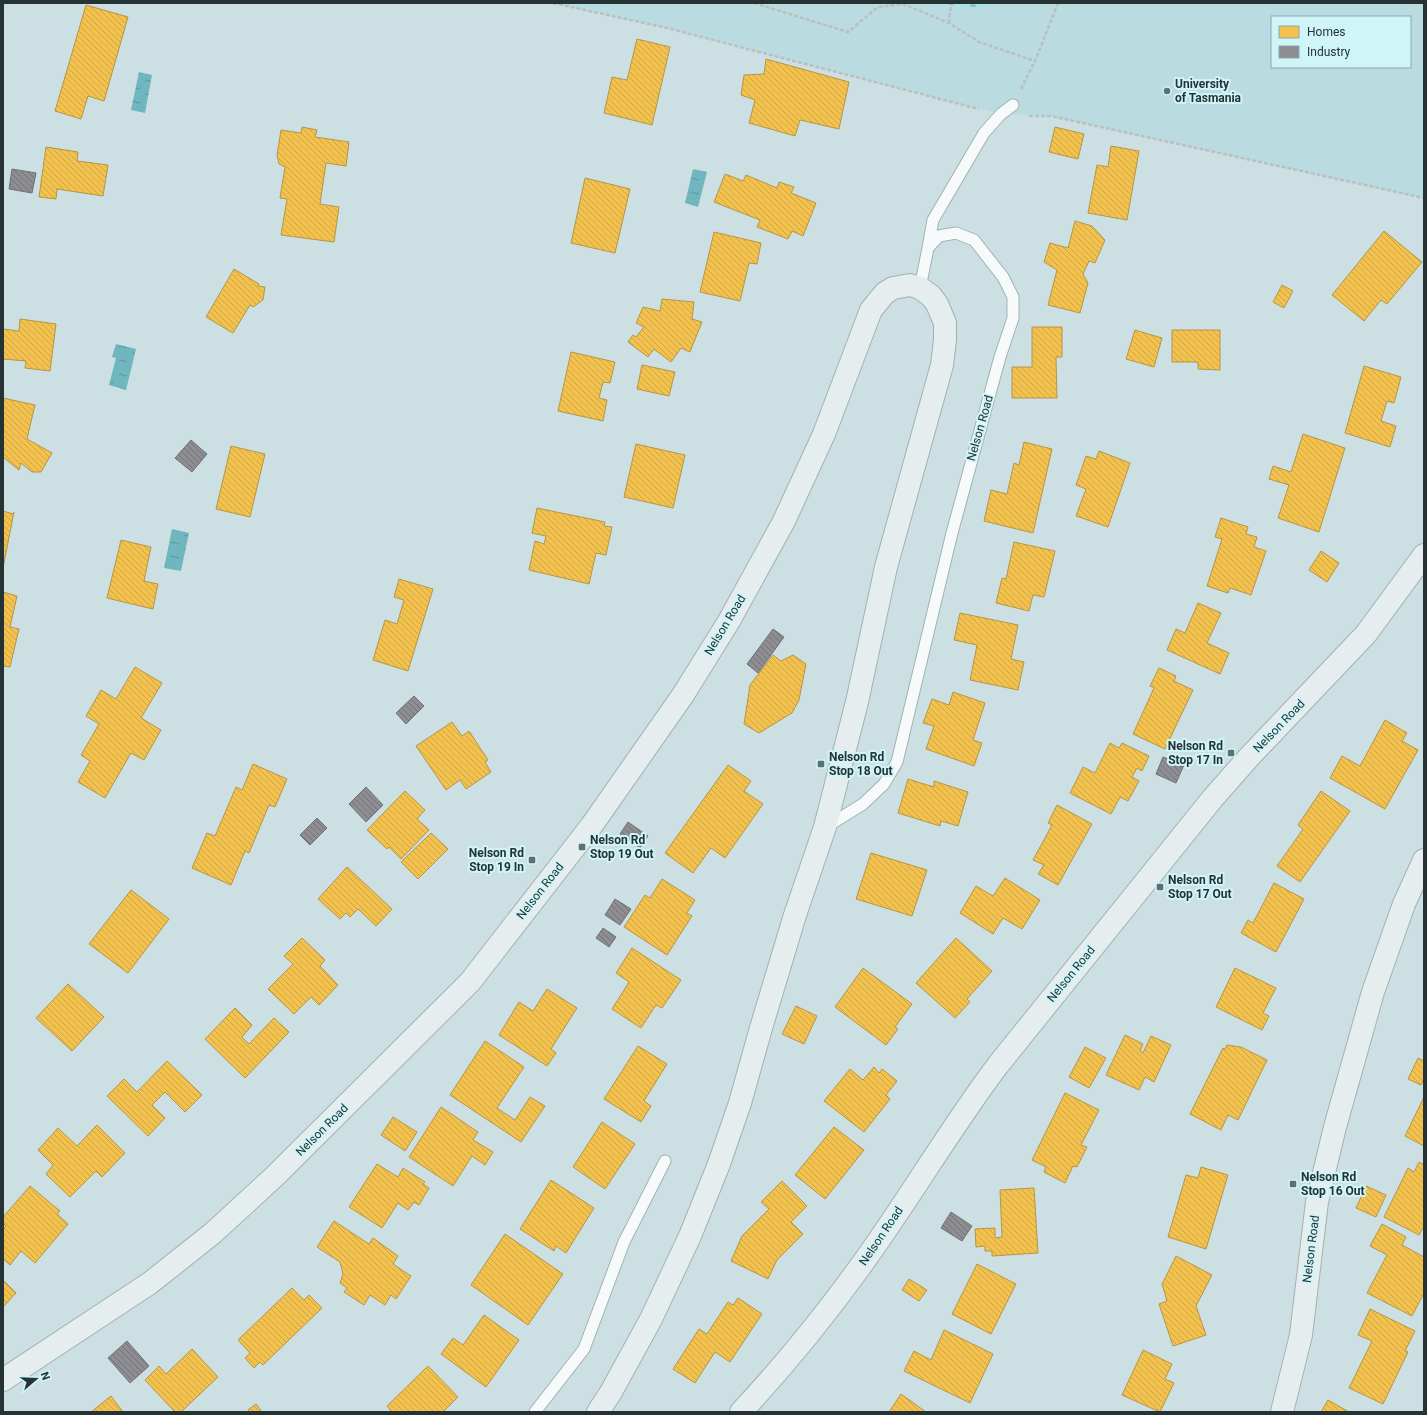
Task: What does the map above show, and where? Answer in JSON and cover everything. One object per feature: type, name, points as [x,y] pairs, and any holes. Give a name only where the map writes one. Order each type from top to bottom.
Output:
[{"type":"street","name":"Nelson Road","points":[[3,1380],[150,1283],[213,1233],[275,1176],[470,982],[592,825],[683,695],[729,621],[784,521],[824,434],[871,310],[885,293],[893,288],[910,285],[920,288]]},
{"type":"street","points":[[598,1412],[611,1392],[651,1319],[690,1236],[719,1164],[740,1103],[761,1028],[825,827],[857,702],[886,567],[942,365],[945,340],[945,323],[943,314],[931,296],[920,288]]},
{"type":"street","name":"Nelson Road","points":[[741,1412],[777,1374],[816,1326],[861,1266],[973,1098],[998,1065],[1213,798],[1250,756],[1366,634],[1424,555]]},
{"type":"street","name":"Nelson Road","points":[[1282,1412],[1301,1335],[1317,1202],[1335,1128],[1373,992],[1404,904],[1424,860]]},
{"type":"lane","points":[[920,288],[933,220],[984,133],[1001,114],[1013,106]]},
{"type":"lane","name":"Nelson Road","points":[[825,827],[863,804],[884,784],[897,762],[952,533],[998,364],[1013,318],[1013,297],[1003,277],[974,240],[956,233],[939,236],[928,248]]},
{"type":"lane","points":[[535,1412],[584,1349],[624,1242],[665,1160]]},
{"type":"path","points":[[553,3],[667,28],[1001,114],[1051,116],[1424,198]]},
{"type":"path","points":[[754,3],[848,32],[878,7],[903,4],[949,23],[979,42],[1035,61]]},
{"type":"path","points":[[949,23],[951,3]]},
{"type":"path","points":[[1013,106],[1035,61],[1058,3]]},
{"type":"shaded area","name":"University of Tasmania","points":[[553,3],[1424,3],[1424,198],[1051,116],[1001,114],[667,28]]},
{"type":"green space","points":[[933,3],[992,3],[978,9]]},
{"type":"water","points":[[139,72],[152,75],[145,113],[131,110]]},
{"type":"water","points":[[693,169],[707,172],[698,207],[685,203]]},
{"type":"water","points":[[116,344],[136,349],[126,390],[109,385],[116,358],[112,357]]},
{"type":"water","points":[[172,529],[189,533],[181,571],[164,568]]},
{"type":"building: Homes","points":[[86,5],[128,17],[104,101],[88,96],[81,119],[55,111]]},
{"type":"building: Homes","points":[[637,39],[670,47],[652,125],[604,113],[612,77],[627,80]]},
{"type":"building: Homes","points":[[766,59],[849,82],[839,129],[800,120],[795,136],[749,123],[755,100],[741,95],[744,75],[764,74]]},
{"type":"building: Homes","points":[[302,127],[317,130],[315,137],[349,142],[346,166],[326,163],[320,204],[339,207],[334,242],[281,235],[287,199],[280,198],[285,167],[279,164],[277,155],[281,130],[301,133]]},
{"type":"building: Homes","points":[[1055,127],[1084,134],[1078,159],[1049,152]]},
{"type":"building: Homes","points":[[1111,146],[1139,151],[1127,220],[1088,213],[1097,165],[1108,167]]},
{"type":"building: Homes","points":[[46,147],[78,152],[77,161],[108,165],[103,196],[57,189],[56,199],[39,197]]},
{"type":"building: Homes","points":[[725,174],[743,181],[746,175],[777,188],[779,182],[794,187],[791,193],[816,203],[803,236],[792,231],[788,239],[757,227],[760,220],[714,202]]},
{"type":"building: Homes","points":[[585,178],[630,189],[615,253],[571,243]]},
{"type":"building: Homes","points":[[1075,221],[1092,226],[1105,240],[1095,263],[1089,261],[1083,274],[1088,283],[1080,313],[1048,305],[1057,270],[1044,262],[1050,243],[1068,248]]},
{"type":"building: Homes","points":[[1384,231],[1422,262],[1387,304],[1381,300],[1364,321],[1332,295]]},
{"type":"building: Homes","points":[[714,232],[761,243],[757,264],[749,263],[740,301],[700,292]]},
{"type":"building: Homes","points":[[234,269],[259,284],[258,286],[265,287],[263,300],[253,307],[250,305],[233,333],[206,317]]},
{"type":"building: Homes","points":[[1282,285],[1293,291],[1284,308],[1273,302]]},
{"type":"building: Homes","points":[[662,299],[694,302],[692,319],[702,322],[690,352],[681,348],[671,362],[654,349],[648,357],[628,342],[633,335],[636,337],[644,327],[636,323],[643,307],[660,311]]},
{"type":"building: Homes","points":[[20,319],[56,324],[50,371],[25,368],[26,361],[3,359],[3,329],[19,331]]},
{"type":"building: Homes","points":[[1032,327],[1062,327],[1062,357],[1056,357],[1057,398],[1012,398],[1012,367],[1032,367]]},
{"type":"building: Homes","points":[[1135,330],[1162,338],[1154,367],[1126,359]]},
{"type":"building: Homes","points":[[1172,330],[1220,330],[1220,370],[1198,369],[1198,362],[1172,362]]},
{"type":"building: Homes","points":[[571,352],[615,362],[610,383],[603,382],[599,398],[607,400],[603,421],[558,411]]},
{"type":"building: Homes","points":[[642,365],[675,372],[669,396],[637,389]]},
{"type":"building: Homes","points":[[1364,366],[1401,377],[1394,403],[1387,401],[1381,421],[1396,426],[1390,447],[1345,433]]},
{"type":"building: Homes","points":[[3,398],[35,405],[27,439],[52,453],[41,472],[32,472],[21,463],[19,470],[4,458],[3,461]]},
{"type":"building: Homes","points":[[1303,434],[1345,448],[1319,532],[1278,518],[1289,485],[1269,479],[1273,466],[1291,472]]},
{"type":"building: Homes","points":[[1024,442],[1052,449],[1033,533],[984,521],[991,490],[1007,494],[1014,463],[1019,465]]},
{"type":"building: Homes","points":[[636,444],[685,455],[673,508],[624,497]]},
{"type":"building: Homes","points":[[231,446],[265,454],[250,517],[216,509]]},
{"type":"building: Homes","points":[[1099,451],[1130,463],[1108,527],[1076,516],[1086,489],[1076,485],[1086,456],[1096,459]]},
{"type":"building: Homes","points":[[537,508],[605,522],[604,526],[612,527],[606,555],[596,553],[589,584],[529,570],[535,541],[544,544],[546,536],[532,533]]},
{"type":"building: Homes","points":[[3,511],[13,514],[14,512],[3,568]]},
{"type":"building: Homes","points":[[1221,518],[1248,527],[1246,534],[1257,537],[1254,547],[1266,551],[1251,595],[1230,588],[1228,593],[1207,586],[1222,539],[1215,537]]},
{"type":"building: Homes","points":[[121,540],[151,547],[144,581],[158,584],[153,609],[107,598]]},
{"type":"building: Homes","points":[[1014,542],[1055,551],[1044,597],[1033,595],[1029,611],[996,603],[1002,578],[1006,579]]},
{"type":"building: Homes","points":[[1321,551],[1339,563],[1327,582],[1309,570]]},
{"type":"building: Homes","points":[[399,579],[433,589],[408,671],[373,660],[385,620],[397,624],[404,600],[394,597]]},
{"type":"building: Homes","points":[[3,592],[17,596],[10,627],[19,629],[10,667],[3,666]]},
{"type":"building: Homes","points":[[1198,603],[1221,613],[1207,643],[1229,653],[1220,674],[1167,650],[1176,629],[1185,633]]},
{"type":"building: Homes","points":[[960,613],[1018,625],[1011,659],[1024,662],[1018,690],[970,680],[977,645],[954,640]]},
{"type":"building: Homes","points":[[773,655],[781,661],[793,655],[806,664],[799,700],[792,713],[759,733],[744,724],[750,685]]},
{"type":"building: Homes","points":[[135,667],[162,683],[141,718],[161,730],[144,760],[131,753],[105,798],[78,782],[90,761],[81,755],[99,724],[86,716],[101,690],[116,699]]},
{"type":"building: Homes","points":[[1159,668],[1176,676],[1174,681],[1193,690],[1165,749],[1133,734],[1154,688],[1150,686]]},
{"type":"building: Homes","points":[[953,692],[985,703],[973,740],[982,743],[974,766],[926,749],[934,726],[923,723],[932,699],[949,705]]},
{"type":"building: Homes","points":[[1385,720],[1407,733],[1402,741],[1418,750],[1385,809],[1330,778],[1342,756],[1360,766]]},
{"type":"building: Homes","points":[[452,722],[462,736],[469,731],[488,760],[485,762],[491,772],[466,789],[460,780],[446,790],[416,746]]},
{"type":"building: Homes","points":[[1110,743],[1119,748],[1122,743],[1149,756],[1142,771],[1137,768],[1132,777],[1139,781],[1128,801],[1120,797],[1111,814],[1070,793],[1083,767],[1095,773]]},
{"type":"building: Homes","points":[[253,764],[287,779],[275,807],[269,805],[249,853],[245,851],[231,885],[192,868],[207,833],[215,836],[236,787],[242,790]]},
{"type":"building: Homes","points":[[728,765],[751,781],[744,791],[763,804],[725,858],[711,848],[693,873],[665,853]]},
{"type":"building: Homes","points":[[908,779],[934,787],[934,781],[968,792],[958,826],[941,821],[940,826],[898,813]]},
{"type":"building: Homes","points":[[405,791],[425,810],[417,819],[429,830],[401,859],[389,847],[387,849],[367,830]]},
{"type":"building: Homes","points":[[1321,791],[1350,811],[1300,882],[1277,866],[1303,829],[1298,825]]},
{"type":"building: Homes","points":[[1057,805],[1092,824],[1058,885],[1038,874],[1044,865],[1033,860],[1052,825],[1048,823]]},
{"type":"building: Homes","points":[[431,833],[448,849],[418,879],[401,862]]},
{"type":"building: Homes","points":[[871,853],[927,870],[912,916],[856,899]]},
{"type":"building: Homes","points":[[347,867],[392,909],[376,926],[358,909],[350,917],[346,913],[340,919],[318,899]]},
{"type":"building: Homes","points":[[1005,878],[1040,900],[1022,929],[1003,918],[993,934],[960,913],[976,886],[993,896]]},
{"type":"building: Homes","points":[[662,879],[695,900],[687,913],[692,916],[667,955],[624,927],[645,895],[650,898]]},
{"type":"building: Homes","points":[[1274,883],[1304,899],[1276,952],[1241,933],[1248,920],[1253,923]]},
{"type":"building: Homes","points":[[131,890],[169,919],[128,973],[89,944]]},
{"type":"building: Homes","points":[[302,938],[325,960],[320,966],[338,985],[319,1005],[311,997],[294,1014],[268,989],[293,964],[284,956]]},
{"type":"building: Homes","points":[[956,938],[992,971],[967,999],[970,1002],[955,1018],[916,983]]},
{"type":"building: Homes","points":[[632,948],[681,980],[662,1008],[656,1005],[641,1028],[612,1009],[629,982],[616,973]]},
{"type":"building: Homes","points":[[863,968],[912,1004],[895,1027],[898,1029],[886,1045],[835,1007]]},
{"type":"building: Homes","points":[[1235,968],[1276,988],[1263,1013],[1269,1016],[1262,1030],[1216,1007]]},
{"type":"building: Homes","points":[[68,984],[104,1017],[72,1051],[36,1018]]},
{"type":"building: Homes","points":[[547,989],[577,1008],[551,1049],[556,1053],[547,1066],[499,1035],[519,1002],[533,1011]]},
{"type":"building: Homes","points":[[796,1006],[817,1016],[804,1044],[782,1034]]},
{"type":"building: Homes","points":[[235,1008],[252,1025],[242,1037],[249,1044],[274,1018],[289,1032],[245,1078],[205,1039]]},
{"type":"building: Homes","points":[[1125,1035],[1143,1044],[1140,1051],[1143,1053],[1151,1036],[1171,1045],[1154,1082],[1145,1077],[1139,1090],[1106,1075]]},
{"type":"building: Homes","points":[[485,1041],[524,1067],[497,1108],[515,1120],[530,1097],[545,1106],[521,1142],[450,1095]]},
{"type":"building: Homes","points":[[1227,1045],[1241,1047],[1267,1060],[1238,1120],[1228,1115],[1221,1130],[1190,1114],[1223,1048],[1225,1049]]},
{"type":"building: Homes","points":[[638,1046],[667,1064],[644,1101],[651,1106],[641,1122],[604,1099]]},
{"type":"building: Homes","points":[[1085,1047],[1106,1058],[1089,1088],[1069,1077]]},
{"type":"building: Homes","points":[[1418,1058],[1424,1061],[1424,1079],[1421,1085],[1408,1079]]},
{"type":"building: Homes","points":[[167,1061],[202,1095],[185,1112],[165,1092],[152,1105],[165,1118],[148,1136],[107,1096],[124,1079],[137,1092]]},
{"type":"building: Homes","points":[[874,1067],[879,1073],[882,1069],[897,1081],[886,1095],[890,1099],[864,1132],[824,1101],[850,1069],[863,1080]]},
{"type":"building: Homes","points":[[1065,1093],[1099,1110],[1081,1145],[1087,1147],[1077,1167],[1073,1166],[1065,1183],[1044,1172],[1046,1167],[1032,1160]]},
{"type":"building: Homes","points":[[1424,1097],[1424,1146],[1405,1136]]},
{"type":"building: Homes","points":[[441,1107],[478,1132],[473,1140],[493,1152],[485,1165],[472,1156],[453,1186],[409,1157]]},
{"type":"building: Homes","points":[[393,1117],[417,1132],[405,1151],[381,1135]]},
{"type":"building: Homes","points":[[602,1122],[635,1144],[605,1189],[573,1167]]},
{"type":"building: Homes","points":[[97,1125],[125,1153],[102,1177],[96,1171],[70,1197],[46,1174],[53,1165],[38,1150],[58,1128],[77,1146]]},
{"type":"building: Homes","points":[[834,1127],[864,1150],[825,1199],[795,1175]]},
{"type":"building: Homes","points":[[1419,1162],[1424,1165],[1424,1226],[1419,1235],[1384,1217],[1408,1168],[1414,1172]]},
{"type":"building: Homes","points":[[377,1164],[398,1177],[403,1168],[425,1182],[423,1184],[429,1188],[419,1205],[414,1202],[408,1210],[398,1203],[382,1228],[349,1207]]},
{"type":"building: Homes","points":[[1201,1167],[1228,1175],[1206,1249],[1168,1237],[1186,1175],[1198,1178]]},
{"type":"building: Homes","points":[[551,1180],[594,1208],[566,1253],[556,1246],[554,1251],[520,1229]]},
{"type":"building: Homes","points":[[782,1181],[807,1206],[791,1222],[803,1234],[777,1260],[768,1279],[731,1261],[742,1236],[769,1209],[761,1202]]},
{"type":"building: Homes","points":[[30,1186],[60,1211],[57,1214],[68,1224],[35,1263],[21,1251],[10,1265],[3,1259],[3,1230],[6,1226],[3,1223],[3,1217]]},
{"type":"building: Homes","points":[[1366,1186],[1386,1195],[1376,1217],[1356,1208]]},
{"type":"building: Homes","points":[[1034,1188],[1038,1253],[992,1256],[992,1251],[985,1251],[985,1246],[976,1247],[975,1229],[995,1228],[995,1238],[1002,1237],[1000,1190]]},
{"type":"building: Homes","points":[[334,1221],[369,1244],[373,1238],[398,1256],[393,1264],[411,1276],[396,1299],[391,1295],[385,1305],[370,1295],[364,1305],[344,1292],[347,1288],[340,1283],[343,1274],[340,1262],[317,1247]]},
{"type":"building: Homes","points":[[1382,1224],[1406,1237],[1402,1245],[1424,1257],[1424,1293],[1412,1316],[1367,1293],[1387,1255],[1370,1246]]},
{"type":"building: Homes","points":[[505,1234],[563,1274],[528,1325],[471,1285]]},
{"type":"building: Homes","points":[[1176,1256],[1212,1275],[1196,1306],[1206,1335],[1173,1346],[1159,1304],[1167,1301],[1162,1284]]},
{"type":"building: Homes","points":[[977,1264],[1016,1284],[991,1334],[952,1314]]},
{"type":"building: Homes","points":[[909,1279],[927,1290],[919,1301],[902,1290]]},
{"type":"building: Homes","points":[[3,1280],[16,1293],[3,1307]]},
{"type":"building: Homes","points":[[292,1288],[304,1300],[309,1295],[322,1308],[263,1365],[260,1362],[254,1368],[245,1358],[250,1353],[238,1340]]},
{"type":"building: Homes","points":[[738,1298],[762,1314],[730,1362],[715,1352],[695,1383],[673,1369],[699,1329],[707,1334],[728,1302],[733,1305]]},
{"type":"building: Homes","points":[[1370,1309],[1415,1331],[1405,1351],[1408,1352],[1383,1404],[1349,1388],[1372,1341],[1358,1335]]},
{"type":"building: Homes","points":[[484,1315],[519,1340],[486,1387],[441,1354],[453,1338],[463,1345]]},
{"type":"building: Homes","points":[[944,1330],[993,1354],[970,1403],[904,1371],[914,1351],[931,1360]]},
{"type":"building: Homes","points":[[192,1349],[218,1377],[181,1412],[175,1412],[145,1380],[159,1366],[166,1374]]},
{"type":"building: Homes","points":[[1143,1350],[1172,1364],[1165,1379],[1174,1383],[1160,1412],[1122,1395]]},
{"type":"building: Homes","points":[[428,1366],[458,1397],[443,1412],[392,1412],[387,1406]]},
{"type":"building: Homes","points":[[901,1394],[926,1412],[889,1412]]},
{"type":"building: Homes","points":[[111,1396],[123,1412],[91,1412]]},
{"type":"building: Homes","points":[[1328,1400],[1349,1412],[1321,1412]]},
{"type":"building: Homes","points":[[256,1404],[262,1412],[249,1412],[248,1410]]},
{"type":"building: Industry","points":[[12,169],[36,173],[32,193],[9,189]]},
{"type":"building: Industry","points":[[191,440],[207,454],[192,472],[175,458]]},
{"type":"building: Industry","points":[[773,629],[784,637],[758,673],[747,664]]},
{"type":"building: Industry","points":[[414,696],[424,706],[406,724],[396,713]]},
{"type":"building: Industry","points":[[1163,757],[1184,765],[1176,783],[1156,774]]},
{"type":"building: Industry","points":[[366,787],[383,805],[366,822],[349,804]]},
{"type":"building: Industry","points":[[317,818],[327,828],[310,845],[300,835]]},
{"type":"building: Industry","points":[[628,822],[648,836],[640,848],[620,834]]},
{"type":"building: Industry","points":[[615,899],[631,909],[620,925],[605,915]]},
{"type":"building: Industry","points":[[603,928],[616,937],[609,947],[596,938]]},
{"type":"building: Industry","points":[[951,1212],[972,1226],[962,1241],[941,1228]]},
{"type":"building: Industry","points":[[127,1341],[149,1366],[130,1383],[108,1358]]},
{"type":"place","name":"University of Tasmania","points":[[1167,91]]},
{"type":"place","name":"Nelson Rd Stop 17 In","points":[[1231,753]]},
{"type":"place","name":"Nelson Rd Stop 18 Out","points":[[821,764]]},
{"type":"place","name":"Nelson Rd Stop 19 Out","points":[[582,847]]},
{"type":"place","name":"Nelson Rd Stop 19 In","points":[[532,860]]},
{"type":"place","name":"Nelson Rd Stop 17 Out","points":[[1160,887]]},
{"type":"place","name":"Nelson Rd Stop 16 Out","points":[[1293,1184]]}]
